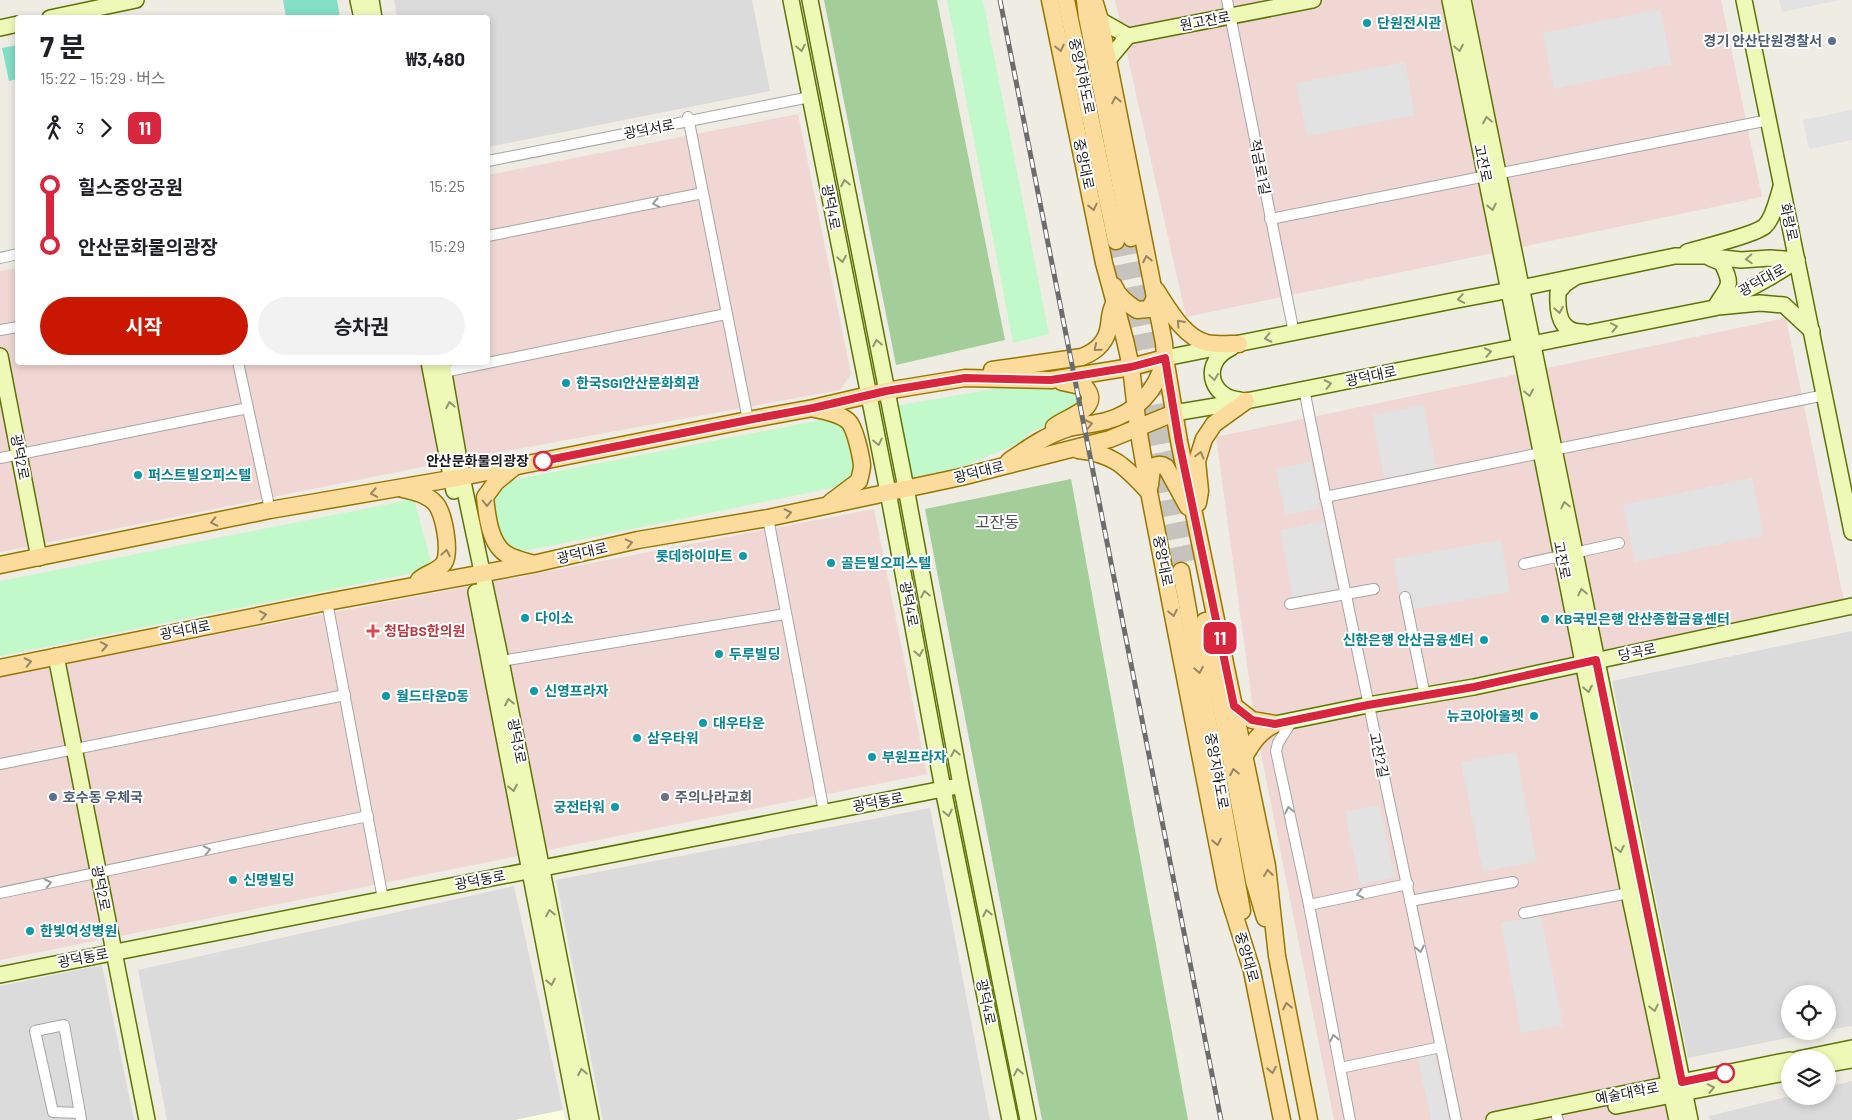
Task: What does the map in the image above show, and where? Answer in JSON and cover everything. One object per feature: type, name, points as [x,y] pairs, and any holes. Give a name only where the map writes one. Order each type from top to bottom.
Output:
[{"type":"main road","name":"중앙대로","points":[[1050,0],[1104,263],[1131,367],[1138,428],[1226,888],[1252,971],[1282,1120]]},
{"type":"main road","name":"중앙지하도로","points":[[1066,0],[1123,239],[1086,17],[1085,0]]},
{"type":"main road","name":"중앙대로","points":[[1094,0],[1100,20],[1164,343],[1174,413],[1267,866],[1277,956],[1308,1113]]},
{"type":"main road","points":[[1104,263],[1117,293],[1137,310],[1149,309],[1153,291]]},
{"type":"main road","points":[[1153,291],[1194,337],[1207,343],[1239,344]]},
{"type":"main road","points":[[965,378],[982,371],[1082,357],[1092,353],[1105,341],[1109,328],[1110,312],[1114,304]]},
{"type":"main road","name":"광덕대로","points":[[0,565],[270,510],[516,467],[813,408],[868,394],[965,378],[1051,380],[1131,367],[1165,358]]},
{"type":"main road","points":[[1039,440],[1068,428],[1108,420],[1136,407],[1150,393],[1161,374],[1165,358]]},
{"type":"main road","points":[[999,467],[1039,440],[1056,424],[1087,408],[1090,400],[1088,391],[1082,385],[1051,380]]},
{"type":"main road","points":[[1196,520],[1200,491],[1197,461],[1204,440],[1214,424],[1246,401]]},
{"type":"main road","points":[[813,408],[832,413],[850,423],[857,440],[862,465],[859,481],[828,505]]},
{"type":"main road","name":"광덕대로","points":[[0,668],[327,602],[533,564],[638,540],[768,518],[888,492],[1110,439],[1174,413]]},
{"type":"main road","points":[[1071,449],[1096,452],[1110,457],[1125,467],[1150,492]]},
{"type":"main road","points":[[1150,492],[1151,470],[1156,465],[1163,465],[1196,520]]},
{"type":"main road","points":[[516,467],[491,488],[486,498],[486,505],[492,537],[499,548],[507,555],[533,564]]},
{"type":"main road","points":[[400,488],[417,492],[434,501],[440,509],[448,548],[445,561],[440,567],[424,575],[414,586]]},
{"type":"main road","name":"중앙지하도로","points":[[1252,971],[1188,570],[1254,881],[1277,956]]},
{"type":"main road","points":[[1234,706],[1252,720],[1275,724]]},
{"type":"main road","points":[[1244,757],[1255,738],[1263,730],[1275,724]]},
{"type":"main road","points":[[1270,1120],[1276,1093]]},
{"type":"main road","points":[[1308,1113],[1318,1120]]},
{"type":"street","points":[[64,15],[136,0]]},
{"type":"street","points":[[358,0],[361,15]]},
{"type":"street","points":[[371,0],[374,15]]},
{"type":"street","name":"광덕4로","points":[[791,0],[888,492],[943,789],[1010,1120]]},
{"type":"street","name":"광덕4로","points":[[810,0],[906,488],[961,785],[1028,1120]]},
{"type":"street","name":"적금로1길","points":[[1227,0],[1294,333]]},
{"type":"street","name":"원고잔로","points":[[1128,36],[1313,0]]},
{"type":"street","name":"고잔로","points":[[1450,0],[1492,175],[1589,662],[1677,1089],[1690,1120]]},
{"type":"street","name":"고잔로","points":[[1464,0],[1492,175]]},
{"type":"street","name":"화랑로","points":[[1744,0],[1852,532]]},
{"type":"street","points":[[1100,20],[1128,36],[1108,60]]},
{"type":"street","points":[[0,28],[15,25]]},
{"type":"street","name":"광덕서로","points":[[490,161],[689,119],[810,98]]},
{"type":"street","points":[[689,119],[748,420]]},
{"type":"street","points":[[1270,219],[1768,120]]},
{"type":"street","points":[[1675,256],[1753,232],[1764,226],[1771,216],[1782,185]]},
{"type":"street","points":[[490,236],[703,193]]},
{"type":"street","points":[[0,258],[15,255]]},
{"type":"street","name":"광덕대로","points":[[1165,358],[1675,256],[1705,256],[1741,260],[1770,258],[1797,260]]},
{"type":"street","points":[[1705,256],[1722,264],[1729,277],[1727,291],[1714,308]]},
{"type":"street","name":"광덕대로","points":[[1174,413],[1246,401],[1714,308],[1747,288],[1779,273],[1797,260]]},
{"type":"street","points":[[1575,277],[1564,284],[1558,292],[1559,312],[1566,328],[1575,332],[1586,332]]},
{"type":"street","points":[[1714,308],[1760,303],[1784,305],[1812,331]]},
{"type":"street","points":[[490,358],[726,314]]},
{"type":"street","points":[[0,330],[15,328]]},
{"type":"street","points":[[1239,344],[1222,353],[1215,360],[1213,379],[1216,388],[1222,395],[1231,400],[1246,401]]},
{"type":"street","name":"광덕2로","points":[[0,356],[39,558]]},
{"type":"street","points":[[239,365],[270,510]]},
{"type":"street","name":"광덕3로","points":[[430,365],[457,478],[536,869],[591,1120]]},
{"type":"street","name":"광덕3로","points":[[443,367],[457,478]]},
{"type":"street","name":"고잔2길","points":[[1304,389],[1344,594],[1408,884],[1456,1120]]},
{"type":"street","points":[[1325,497],[1824,395]]},
{"type":"street","points":[[0,458],[248,408]]},
{"type":"street","points":[[768,518],[824,812]]},
{"type":"street","points":[[1524,564],[1619,543]]},
{"type":"street","name":"광덕3로","points":[[477,574],[501,661],[578,1120]]},
{"type":"street","points":[[1290,604],[1374,589]]},
{"type":"street","points":[[1405,597],[1425,696]]},
{"type":"street","points":[[327,602],[384,899]]},
{"type":"street","name":"당곡로","points":[[1275,724],[1368,705],[1474,687],[1852,606]]},
{"type":"street","points":[[501,661],[786,614]]},
{"type":"street","name":"광덕2로","points":[[56,656],[147,1120]]},
{"type":"street","points":[[0,764],[345,694]]},
{"type":"street","points":[[1292,721],[1278,743],[1276,751],[1309,905],[1350,1120]]},
{"type":"street","name":"광덕동로","points":[[0,975],[961,785]]},
{"type":"street","points":[[0,893],[368,816]]},
{"type":"street","points":[[1410,901],[1513,882]]},
{"type":"street","points":[[1309,905],[1408,884]]},
{"type":"street","points":[[1524,913],[1636,891]]},
{"type":"street","points":[[64,1026],[81,1116],[53,1112],[35,1031],[64,1026]]},
{"type":"street","points":[[1340,1068],[1441,1046]]},
{"type":"street","points":[[1836,1051],[1852,1048]]},
{"type":"street","points":[[1836,1063],[1852,1060]]},
{"type":"street","name":"예술대학로","points":[[1553,1119],[1781,1062]]},
{"type":"street","name":"예술대학로","points":[[1494,1120],[1781,1073]]},
{"type":"street","name":"고잔로","points":[[1677,1089],[1677,1120]]},
{"type":"shaded area","points":[[394,0],[752,0],[770,91],[490,147],[490,15],[397,15]]},
{"type":"shaded area","points":[[1115,0],[1721,0],[1762,197],[1186,317]]},
{"type":"shaded area","points":[[1779,0],[1840,0],[1782,12]]},
{"type":"shaded area","points":[[1660,9],[1672,64],[1554,89],[1543,33]]},
{"type":"shaded area","points":[[1405,62],[1415,115],[1307,136],[1296,83]]},
{"type":"shaded area","points":[[1852,110],[1852,140],[1809,149],[1803,120]]},
{"type":"shaded area","points":[[798,114],[851,374],[840,390],[457,460],[0,552],[0,271],[15,268],[15,365],[490,365],[490,175]]},
{"type":"shaded area","points":[[1786,318],[1845,606],[1579,659],[1670,1120],[1334,1120],[1255,723],[1216,437]]},
{"type":"shaded area","points":[[1424,405],[1436,468],[1384,478],[1372,415]]},
{"type":"shaded area","points":[[1311,462],[1320,508],[1285,515],[1276,469]]},
{"type":"shaded area","points":[[1752,478],[1764,535],[1635,562],[1623,505]]},
{"type":"shaded area","points":[[874,509],[927,774],[0,960],[0,676]]},
{"type":"shaded area","points":[[1323,521],[1337,588],[1293,597],[1280,530]]},
{"type":"shaded area","points":[[1501,540],[1510,592],[1403,611],[1393,559]]},
{"type":"shaded area","points":[[1852,631],[1852,1026],[1836,1029],[1836,985],[1781,985],[1781,1039],[1688,1058],[1612,681]]},
{"type":"shaded area","points":[[1516,752],[1537,861],[1483,872],[1461,762]]},
{"type":"shaded area","points":[[1379,805],[1395,877],[1360,885],[1345,812]]},
{"type":"shaded area","points":[[930,808],[990,1120],[603,1120],[556,880]]},
{"type":"shaded area","points":[[514,886],[563,1110],[515,1120],[167,1120],[138,970]]},
{"type":"shaded area","points":[[1541,916],[1563,1025],[1521,1033],[1501,923]]},
{"type":"shaded area","points":[[102,965],[134,1120],[0,1120],[0,986]]},
{"type":"shaded area","points":[[1434,1052],[1449,1119],[1431,1120],[1417,1055]]},
{"type":"shaded area","points":[[1852,1081],[1852,1120],[1710,1120],[1709,1116],[1781,1098],[1781,1105],[1836,1105],[1836,1085]]},
{"type":"shaded area","points":[[563,1110],[565,1120],[515,1120]]},
{"type":"green space","points":[[283,0],[337,0],[340,15],[286,15]]},
{"type":"green space","points":[[824,0],[937,0],[1005,340],[896,365]]},
{"type":"green space","points":[[947,0],[983,0],[1049,334],[1013,343]]},
{"type":"green space","points":[[15,45],[15,80],[9,81],[2,48]]},
{"type":"green space","points":[[999,388],[1063,388],[1079,392],[1082,398],[1074,413],[1031,432],[1019,443],[960,468],[913,477],[895,406]]},
{"type":"green space","points":[[826,419],[847,426],[857,472],[846,485],[520,552],[497,538],[490,502],[503,482]]},
{"type":"green space","points":[[1071,479],[1188,1120],[1042,1120],[925,509]]},
{"type":"green space","points":[[414,499],[433,569],[0,656],[0,581]]},
{"type":"tunnel","points":[[1131,238],[1195,568]]},
{"type":"tunnel","points":[[1116,241],[1181,571]]},
{"type":"railway","points":[[1000,0],[1221,1120]]},
{"type":"bus line","name":"11","points":[[543,461],[813,408],[877,392],[965,378],[986,380],[1025,378],[1051,380],[1131,367],[1165,358],[1179,442],[1234,706],[1252,720],[1275,724],[1368,705],[1474,687],[1596,660],[1682,1082],[1725,1073]]},
{"type":"place","name":"단원전시관","points":[[1367,23]]},
{"type":"place","name":"경기 안산단원경찰서","points":[[1832,41]]},
{"type":"place","name":"한국SGI안산문화회관","points":[[566,383]]},
{"type":"place","name":"안산문화물의광장","points":[[543,461]]},
{"type":"place","name":"퍼스트빌오피스텔","points":[[138,475]]},
{"type":"place","name":"롯데하이마트","points":[[743,556]]},
{"type":"place","name":"골든빌오피스텔","points":[[831,563]]},
{"type":"place","name":"다이소","points":[[525,618]]},
{"type":"place","name":"KB국민은행 안산종합금융센터","points":[[1545,619]]},
{"type":"place","name":"청담BS한의원","points":[[373,631]]},
{"type":"place","name":"신한은행 안산금융센터","points":[[1484,640]]},
{"type":"place","name":"두루빌딩","points":[[719,654]]},
{"type":"place","name":"신영프라자","points":[[534,691]]},
{"type":"place","name":"월드타운D동","points":[[386,696]]},
{"type":"place","name":"뉴코아아울렛","points":[[1534,716]]},
{"type":"place","name":"대우타운","points":[[703,723]]},
{"type":"place","name":"삼우타워","points":[[637,738]]},
{"type":"place","name":"부원프라자","points":[[872,757]]},
{"type":"place","name":"호수동 우체국","points":[[53,797]]},
{"type":"place","name":"주의나라교회","points":[[665,797]]},
{"type":"place","name":"궁전타워","points":[[615,807]]},
{"type":"place","name":"신명빌딩","points":[[233,880]]},
{"type":"place","name":"한빛여성병원","points":[[30,931]]},
{"type":"district","name":"고잔동","points":[[997,522]]}]
